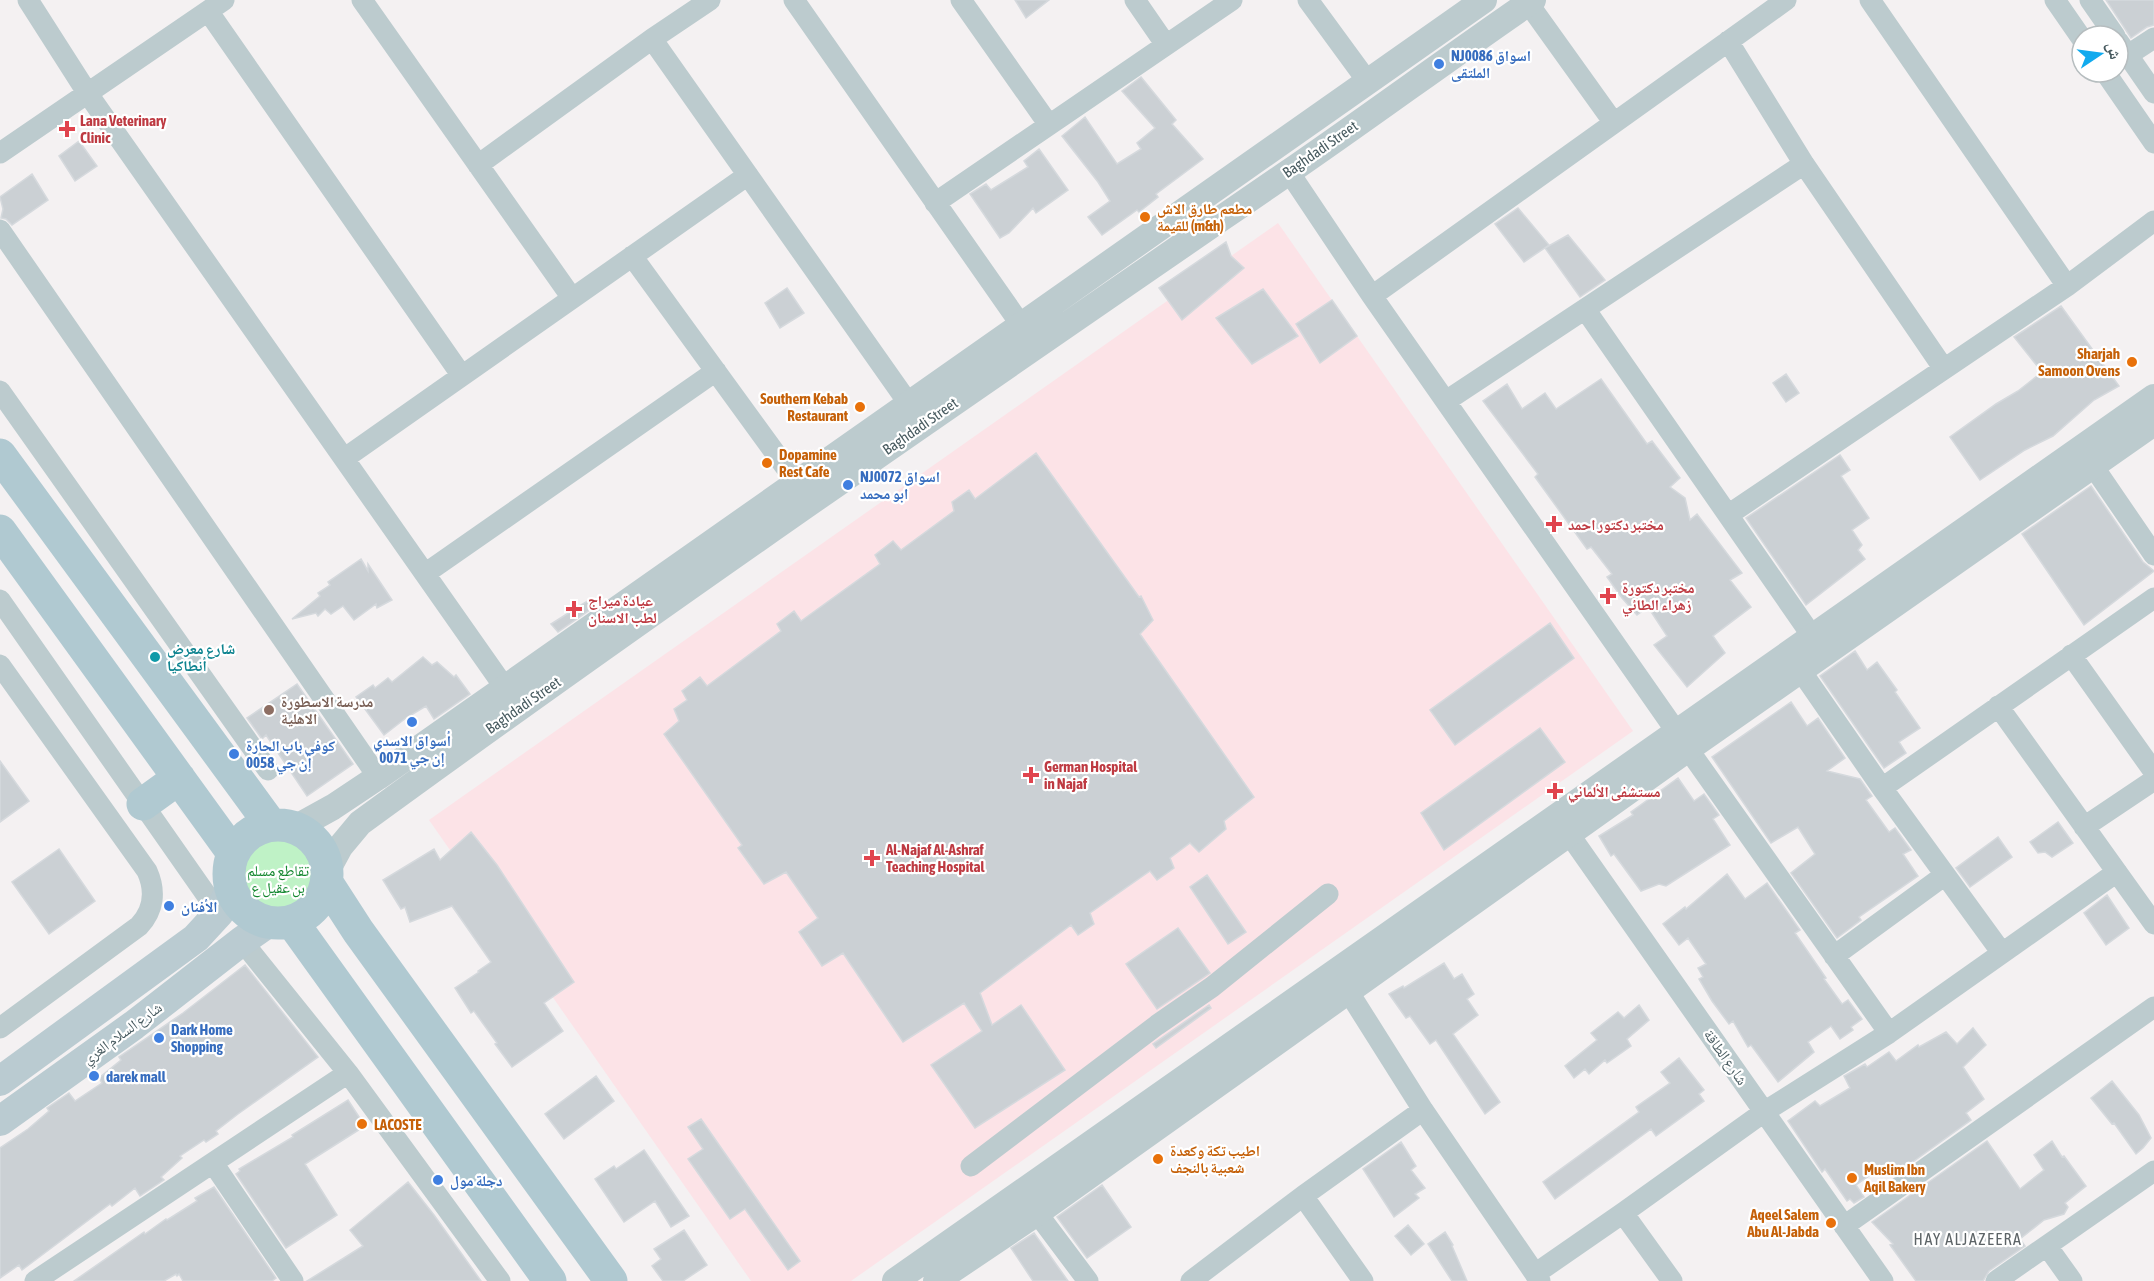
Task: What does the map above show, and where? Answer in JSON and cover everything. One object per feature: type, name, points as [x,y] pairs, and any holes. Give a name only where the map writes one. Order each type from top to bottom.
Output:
[{"type":"main road","points":[[0,455],[84,570],[283,826]]},
{"type":"main road","points":[[0,524],[21,538],[65,597],[72,599],[81,595],[86,588],[84,570]]},
{"type":"main road","points":[[0,531],[233,854]]},
{"type":"main road","points":[[143,804],[178,778]]},
{"type":"main road","points":[[242,941],[239,928],[234,920],[225,914],[225,900],[233,854],[249,834],[283,826],[305,833],[321,849],[327,877],[358,931],[611,1281]]},
{"type":"main road","points":[[225,900],[236,900],[244,911],[256,918],[280,923],[302,918],[318,903],[327,877]]},
{"type":"main road","points":[[0,1081],[196,938],[225,900]]},
{"type":"main road","points":[[280,923],[550,1281]]},
{"type":"main road","name":"شارع السلام الغري","points":[[0,1121],[134,1025],[242,941],[280,923]]},
{"type":"street","points":[[28,0],[88,94],[505,688]]},
{"type":"street","points":[[362,0],[572,298]]},
{"type":"street","points":[[478,165],[652,39],[710,0]]},
{"type":"street","points":[[794,0],[1021,326]]},
{"type":"street","points":[[961,0],[1049,125]]},
{"type":"street","points":[[1135,0],[1166,45]]},
{"type":"street","points":[[935,203],[1232,0]]},
{"type":"street","points":[[1308,0],[1368,82]]},
{"type":"street","points":[[1372,296],[1786,0]]},
{"type":"street","points":[[1870,0],[2067,286]]},
{"type":"street","points":[[2055,0],[2072,24]]},
{"type":"street","points":[[2090,0],[2107,24]]},
{"type":"street","name":"Baghdadi Street","points":[[711,559],[797,483],[1480,1]]},
{"type":"street","points":[[1530,2],[1614,123]]},
{"type":"street","name":"Baghdadi Street","points":[[327,877],[340,847],[360,823],[519,706],[674,585],[1035,345],[1289,172],[1530,2]]},
{"type":"street","points":[[0,153],[216,6],[462,376]]},
{"type":"street","points":[[1432,37],[1431,52],[1435,58],[1445,61]]},
{"type":"street","points":[[2130,46],[2154,38]]},
{"type":"street","points":[[652,39],[909,405]]},
{"type":"street","points":[[1728,41],[1804,164],[1944,369]]},
{"type":"street","points":[[1403,56],[1412,57],[1417,62],[1420,69],[1418,80]]},
{"type":"street","points":[[2130,58],[2154,93]]},
{"type":"street","points":[[2113,84],[2154,143]]},
{"type":"street","points":[[1446,401],[1804,164]]},
{"type":"street","points":[[1289,172],[1372,296],[1889,1033]]},
{"type":"street","points":[[345,458],[748,175]]},
{"type":"street","points":[[1728,515],[2067,286],[2154,221]]},
{"type":"street","points":[[0,230],[378,777]]},
{"type":"street","points":[[632,256],[797,483]]},
{"type":"street","points":[[1585,309],[1812,636]]},
{"type":"street","points":[[426,573],[716,371]]},
{"type":"street","points":[[0,391],[268,770]]},
{"type":"street","points":[[895,1281],[1682,740],[1801,671],[2038,491],[2154,396]]},
{"type":"street","points":[[2038,491],[2093,466],[2154,423]]},
{"type":"street","points":[[2093,466],[2154,555]]},
{"type":"street","points":[[936,1281],[1038,1213],[1569,834],[1812,636],[2014,508]]},
{"type":"street","name":"Baghdadi Street","points":[[283,826],[333,807],[505,688],[674,585]]},
{"type":"street","points":[[1882,788],[2154,598]]},
{"type":"street","points":[[0,600],[143,804],[225,900]]},
{"type":"street","points":[[2071,655],[2154,772]]},
{"type":"street","points":[[0,665],[147,871],[153,896],[149,912],[139,926],[0,1028]]},
{"type":"street","points":[[1801,671],[2002,954]]},
{"type":"street","points":[[1998,706],[2154,924]]},
{"type":"street","points":[[2084,827],[2154,780]]},
{"type":"street","name":"شارع الطاقة","points":[[1569,834],[1883,1281]]},
{"type":"street","points":[[1347,991],[1537,1277],[1764,1112],[1889,1033],[2117,872]]},
{"type":"street","points":[[1834,956],[1945,875]]},
{"type":"street","points":[[971,1166],[1157,1025],[1212,987],[1328,894]]},
{"type":"street","points":[[242,941],[348,1072],[500,1281]]},
{"type":"street","points":[[1844,1226],[2154,1007]]},
{"type":"street","points":[[35,1281],[348,1072]]},
{"type":"street","points":[[1191,1281],[1424,1110]]},
{"type":"street","points":[[213,1162],[293,1281]]},
{"type":"street","points":[[1996,1281],[2153,1172]]},
{"type":"street","points":[[1304,1196],[1363,1281]]},
{"type":"street","points":[[1038,1213],[1088,1281]]},
{"type":"street","points":[[1623,1213],[1672,1281]]},
{"type":"street","points":[[2047,1246],[2072,1281]]},
{"type":"shaded area","name":"German Hospital in Najaf","points":[[1278,223],[1633,731],[851,1281],[751,1281],[429,820]]},
{"type":"green space","name":"تقاطع مسلم بن عقيل ع","points":[[282,832],[305,843],[317,858],[321,877],[319,902],[299,918],[261,919],[249,912],[240,902],[229,877],[248,844],[262,836]]},
{"type":"building","points":[[1015,0],[1049,0],[1026,18]]},
{"type":"building","points":[[2106,0],[2154,0],[2154,25],[2131,38],[2130,24],[2122,24]]},
{"type":"building","points":[[1141,77],[1176,120],[1172,124],[1203,159],[1156,194],[1158,197],[1139,212],[1137,210],[1102,235],[1088,217],[1110,201],[1062,136],[1085,117],[1117,164],[1141,149],[1137,143],[1155,128],[1122,91]]},
{"type":"building","points":[[79,141],[97,166],[75,181],[59,156]]},
{"type":"building","points":[[1039,149],[1068,190],[1036,213],[1033,208],[1009,233],[1000,238],[970,194],[986,184],[991,190],[1028,167],[1024,161]]},
{"type":"building","points":[[32,174],[48,200],[12,225],[6,219],[1,218],[3,209],[0,197]]},
{"type":"building","points":[[1518,208],[1549,245],[1524,262],[1495,224]]},
{"type":"building","points":[[1568,235],[1605,280],[1580,297],[1545,248]]},
{"type":"building","points":[[1226,242],[1231,256],[1244,268],[1182,320],[1159,288]]},
{"type":"building","points":[[787,288],[804,313],[780,328],[765,303]]},
{"type":"building","points":[[1263,289],[1298,336],[1252,364],[1216,318]]},
{"type":"building","points":[[1332,300],[1357,336],[1320,363],[1296,324]]},
{"type":"building","points":[[2061,306],[2119,386],[2094,400],[2053,436],[2025,450],[1980,480],[1950,437],[2042,372],[2014,337]]},
{"type":"building","points":[[1786,374],[1799,393],[1786,402],[1773,383]]},
{"type":"building","points":[[1601,379],[1647,444],[1652,441],[1680,478],[1670,487],[1685,498],[1690,520],[1697,514],[1742,573],[1730,580],[1751,607],[1713,636],[1725,653],[1687,687],[1654,645],[1667,636],[1648,607],[1637,615],[1622,598],[1607,577],[1612,574],[1591,547],[1587,549],[1535,477],[1538,474],[1483,401],[1507,384],[1522,409],[1545,393],[1556,409]]},
{"type":"building","points":[[1036,453],[1139,597],[1141,596],[1153,620],[1140,634],[1254,797],[1224,821],[1226,829],[1199,852],[1190,843],[1170,858],[1174,868],[1157,880],[1150,871],[1090,913],[1094,924],[1078,935],[1071,925],[980,993],[992,1025],[1021,1005],[1065,1070],[975,1128],[931,1065],[982,1031],[964,1003],[903,1042],[843,953],[822,966],[799,932],[818,918],[786,872],[764,884],[738,848],[742,845],[664,734],[679,721],[674,709],[687,700],[682,691],[700,677],[707,686],[781,631],[777,624],[794,611],[801,621],[880,564],[875,555],[893,541],[901,550],[954,511],[952,502],[969,490],[975,499]]},
{"type":"building","points":[[1840,455],[1850,470],[1841,476],[1869,518],[1852,530],[1862,545],[1858,550],[1865,559],[1806,605],[1746,518]]},
{"type":"building","points":[[2091,486],[2143,562],[2154,571],[2084,625],[2022,534]]},
{"type":"building","points":[[361,559],[368,571],[368,564],[392,600],[377,608],[376,604],[354,620],[343,606],[331,614],[325,609],[318,616],[316,613],[292,619],[320,596],[318,593],[330,585],[328,582]]},
{"type":"building","points":[[589,600],[594,607],[558,632],[551,624]]},
{"type":"building","points":[[1550,623],[1574,658],[1455,745],[1430,710]]},
{"type":"building","points":[[1855,651],[1867,670],[1877,662],[1920,728],[1899,742],[1906,753],[1884,768],[1820,676]]},
{"type":"building","points":[[423,657],[432,665],[437,662],[454,677],[456,675],[470,694],[434,719],[426,706],[384,735],[356,697],[373,685],[375,688],[388,678],[392,682]]},
{"type":"building","points":[[297,684],[353,764],[307,796],[266,735],[262,739],[247,718]]},
{"type":"building","points":[[1791,702],[1807,726],[1818,718],[1845,758],[1827,771],[1860,779],[1872,796],[1866,800],[1889,832],[1895,828],[1911,850],[1903,854],[1918,876],[1859,917],[1861,920],[1837,938],[1791,873],[1815,854],[1798,827],[1771,843],[1712,757]]},
{"type":"building","points":[[1540,728],[1565,762],[1444,850],[1421,813]]},
{"type":"building","points":[[0,761],[29,801],[0,822]]},
{"type":"building","points":[[1678,778],[1694,801],[1704,794],[1719,815],[1713,819],[1730,845],[1666,886],[1659,884],[1641,891],[1614,854],[1611,856],[1599,836],[1633,815],[1631,812]]},
{"type":"building","points":[[2058,822],[2073,843],[2052,857],[2045,852],[2038,853],[2030,842]]},
{"type":"building","points":[[471,832],[497,865],[574,982],[544,1003],[563,1031],[512,1067],[474,1011],[471,1013],[455,988],[491,962],[452,906],[410,922],[405,907],[401,909],[383,880],[434,849],[440,860]]},
{"type":"building","points":[[1998,837],[2012,857],[1970,887],[1956,868]]},
{"type":"building","points":[[59,849],[95,901],[49,934],[12,882]]},
{"type":"building","points":[[1727,874],[1745,899],[1767,883],[1800,930],[1795,933],[1826,978],[1824,979],[1842,1004],[1848,1000],[1862,1019],[1851,1027],[1853,1030],[1840,1039],[1831,1026],[1808,1042],[1814,1052],[1778,1082],[1751,1045],[1748,1047],[1733,1021],[1729,1024],[1712,1001],[1699,979],[1703,977],[1698,968],[1706,964],[1688,938],[1679,945],[1663,924],[1685,907],[1686,909]]},
{"type":"building","points":[[1207,875],[1246,932],[1228,944],[1190,887]]},
{"type":"building","points":[[2107,895],[2129,928],[2106,945],[2084,913]]},
{"type":"building","points":[[1178,928],[1210,973],[1157,1009],[1126,964]]},
{"type":"building","points":[[1444,963],[1454,979],[1462,974],[1474,994],[1467,999],[1478,1015],[1453,1034],[1500,1102],[1485,1114],[1436,1040],[1430,1044],[1410,1016],[1406,1018],[1389,994],[1403,986],[1404,988]]},
{"type":"building","points":[[245,965],[318,1057],[238,1114],[216,1131],[218,1134],[206,1142],[204,1140],[180,1156],[182,1158],[161,1177],[164,1180],[140,1196],[135,1188],[22,1270],[19,1265],[0,1278],[0,1148],[28,1129],[49,1111],[47,1108],[69,1093],[75,1101],[102,1083],[99,1078],[121,1060],[119,1057],[183,1013]]},
{"type":"building","points":[[1209,1005],[1211,1008],[1156,1048],[1153,1044]]},
{"type":"building","points":[[1639,1005],[1649,1020],[1627,1039],[1631,1046],[1607,1063],[1605,1060],[1589,1074],[1585,1069],[1574,1078],[1565,1066],[1597,1040],[1591,1033],[1618,1012],[1624,1018]]},
{"type":"building","points":[[1973,1028],[1986,1045],[1963,1067],[1984,1099],[1966,1113],[1971,1120],[1896,1174],[1888,1163],[1856,1185],[1864,1197],[1854,1203],[1850,1199],[1847,1201],[1825,1169],[1822,1172],[1788,1121],[1815,1101],[1820,1106],[1850,1088],[1844,1076],[1865,1064],[1867,1067],[1889,1052],[1896,1061],[1918,1045],[1919,1047],[1946,1032],[1957,1044]]},
{"type":"building","points":[[1679,1058],[1704,1090],[1699,1094],[1704,1101],[1656,1136],[1651,1129],[1555,1199],[1543,1182],[1639,1112],[1636,1107],[1670,1083],[1661,1072]]},
{"type":"building","points":[[596,1076],[614,1101],[564,1139],[545,1114]]},
{"type":"building","points":[[2112,1081],[2139,1115],[2151,1138],[2136,1154],[2114,1123],[2112,1124],[2091,1098]]},
{"type":"building","points":[[348,1100],[365,1126],[305,1164],[337,1215],[286,1248],[236,1174],[240,1171],[239,1169],[293,1137],[292,1135]]},
{"type":"building","points":[[701,1119],[800,1261],[788,1270],[745,1209],[730,1219],[688,1159],[703,1149],[688,1127]]},
{"type":"building","points":[[1987,1141],[2020,1189],[2044,1170],[2034,1155],[2052,1141],[2086,1186],[2065,1203],[2068,1207],[2064,1214],[2044,1220],[2020,1239],[2025,1246],[1989,1271],[1983,1281],[1916,1281],[1890,1245],[1893,1244],[1872,1222]]},
{"type":"building","points":[[1401,1142],[1416,1166],[1411,1170],[1425,1188],[1415,1194],[1419,1198],[1394,1217],[1363,1169]]},
{"type":"building","points":[[644,1150],[689,1216],[671,1227],[655,1201],[624,1222],[595,1179],[614,1166],[616,1169]]},
{"type":"building","points":[[408,1182],[481,1281],[307,1281],[363,1246],[350,1230]]},
{"type":"building","points":[[1102,1185],[1131,1227],[1087,1258],[1057,1217]]},
{"type":"building","points":[[214,1187],[276,1278],[272,1281],[183,1281],[179,1274],[177,1276],[176,1274],[164,1281],[74,1281],[144,1232],[145,1234],[197,1201],[195,1198]]},
{"type":"building","points":[[1408,1225],[1424,1244],[1411,1255],[1395,1236]]},
{"type":"building","points":[[684,1230],[707,1265],[683,1281],[663,1281],[652,1266],[661,1259],[654,1249]]},
{"type":"building","points":[[1445,1232],[1453,1245],[1467,1281],[1452,1281],[1428,1244]]},
{"type":"building","points":[[1034,1233],[1068,1281],[1033,1281],[1011,1248]]},
{"type":"place","name":"NJ0086 اسواق الملتقى","points":[[1439,64]]},
{"type":"place","name":"Lana Veterinary Clinic","points":[[67,129]]},
{"type":"place","name":"مطعم طارق الاش للقيمة (m&h)","points":[[1145,217]]},
{"type":"place","name":"Sharjah Samoon Ovens","points":[[2132,362]]},
{"type":"place","name":"Southern Kebab Restaurant","points":[[860,407]]},
{"type":"place","name":"Dopamine Rest Cafe","points":[[767,463]]},
{"type":"place","name":"NJ0072 اسواق ابو محمد","points":[[848,485]]},
{"type":"place","name":"مختبر دكتور احمد","points":[[1554,524]]},
{"type":"place","name":"مختبر دكتورة زهراء الطائي","points":[[1608,596]]},
{"type":"place","name":"عيادة ميراج لطب الاسنان","points":[[574,609]]},
{"type":"place","name":"شارع معرض أنطاكيا","points":[[155,657]]},
{"type":"place","name":"مدرسة الاسطورة الاهلية","points":[[269,710]]},
{"type":"place","name":"أسواق الاسدي إن جي 0071","points":[[412,722]]},
{"type":"place","name":"كوفي باب الحارة إن جي 0058","points":[[234,754]]},
{"type":"place","name":"German Hospital in Najaf","points":[[1031,775]]},
{"type":"place","name":"مستشفى الألماني","points":[[1555,791]]},
{"type":"place","name":"Al-Najaf Al-Ashraf Teaching Hospital","points":[[872,858]]},
{"type":"place","name":"الأفنان","points":[[169,906]]},
{"type":"place","name":"Dark Home Shopping","points":[[159,1038]]},
{"type":"place","name":"darek mall","points":[[94,1076]]},
{"type":"place","name":"LACOSTE","points":[[362,1124]]},
{"type":"place","name":"اطيب تكة وكعدة شعبية بالنجف","points":[[1158,1159]]},
{"type":"place","name":"Muslim Ibn Aqil Bakery","points":[[1852,1178]]},
{"type":"place","name":"دجلة مول","points":[[438,1180]]},
{"type":"place","name":"Aqeel Salem Abu Al-Jabda","points":[[1831,1223]]},
{"type":"district","name":"HAY ALJAZEERA","points":[[1968,1239]]}]
